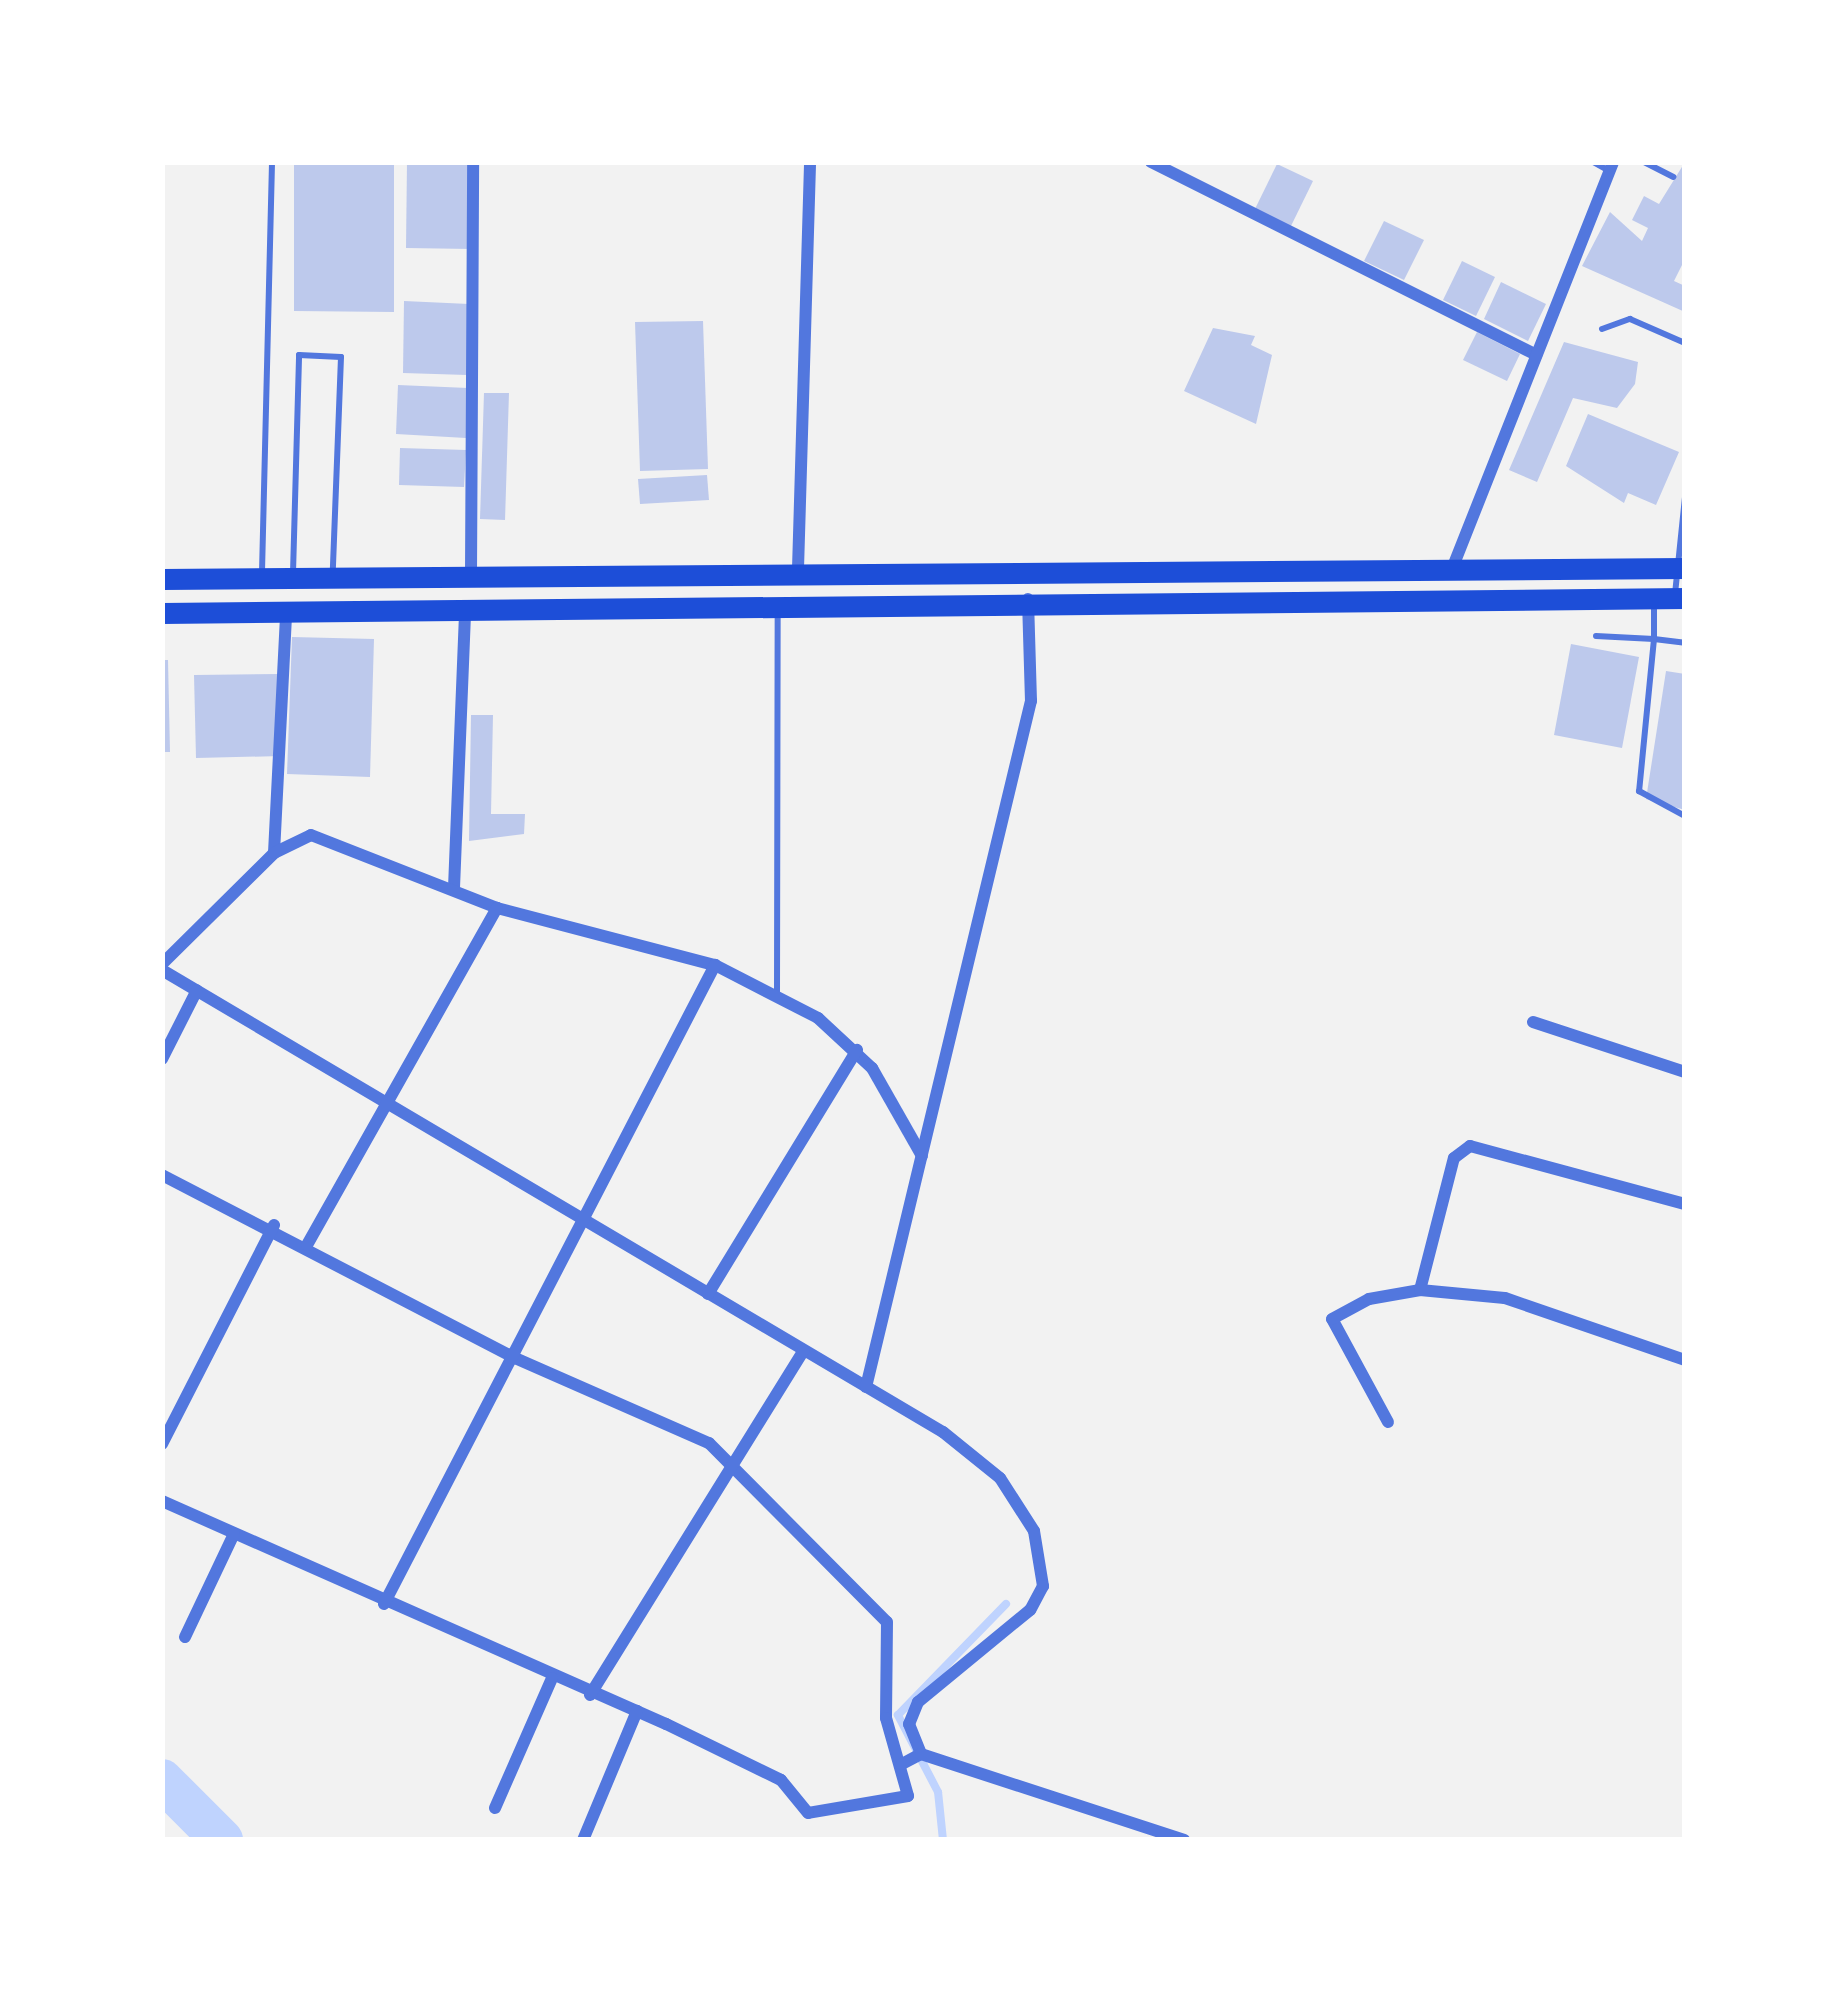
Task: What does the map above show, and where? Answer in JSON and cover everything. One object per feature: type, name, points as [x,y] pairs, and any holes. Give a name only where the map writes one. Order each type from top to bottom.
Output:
[{"type":"highway","points":[[162,579],[798,569],[1680,568]]},
{"type":"highway","points":[[162,613],[1028,598],[1671,598]]},
{"type":"street","points":[[471,573],[473,162]]},
{"type":"street","points":[[798,569],[810,162]]},
{"type":"street","points":[[1151,162],[1536,355]]},
{"type":"street","points":[[1451,569],[1611,166]]},
{"type":"street","points":[[866,1387],[1031,701],[1028,598]]},
{"type":"street","points":[[454,887],[465,610]]},
{"type":"street","points":[[274,853],[286,612]]},
{"type":"street","points":[[162,1501],[384,1604],[637,1711],[781,1780],[823,1817],[898,1803],[910,1789],[909,1724],[918,1702],[1030,1610],[1044,1575],[1021,1500],[1000,1478],[866,1387],[583,1227],[162,967],[274,853],[311,835],[454,887],[497,908],[715,965],[777,997],[857,1050],[922,1156]]},
{"type":"street","points":[[307,1245],[497,908]]},
{"type":"street","points":[[384,1604],[715,965]]},
{"type":"street","points":[[162,1058],[197,990]]},
{"type":"street","points":[[1533,1022],[1685,1072]]},
{"type":"street","points":[[708,1294],[857,1050]]},
{"type":"street","points":[[1420,1290],[1454,1158],[1470,1146],[1685,1204]]},
{"type":"street","points":[[162,1175],[274,1225],[515,1358],[734,1465],[887,1622],[886,1718],[913,1758],[1184,1840]]},
{"type":"street","points":[[162,1444],[274,1225]]},
{"type":"street","points":[[1388,1422],[1333,1319],[1420,1290],[1505,1298],[1685,1360]]},
{"type":"street","points":[[590,1694],[802,1351]]},
{"type":"street","points":[[184,1637],[234,1534]]},
{"type":"street","points":[[494,1808],[552,1678]]},
{"type":"street","points":[[584,1840],[637,1711]]},
{"type":"lane","points":[[262,576],[272,162]]},
{"type":"lane","points":[[1593,162],[1611,166]]},
{"type":"lane","points":[[1644,162],[1673,177]]},
{"type":"lane","points":[[1602,329],[1630,319],[1685,343]]},
{"type":"lane","points":[[293,576],[299,355],[341,356],[333,575]]},
{"type":"lane","points":[[1685,496],[1680,568],[1654,639],[1639,791],[1685,817]]},
{"type":"lane","points":[[777,997],[778,605]]},
{"type":"lane","points":[[1596,636],[1685,643]]},
{"type":"building","points":[[294,162],[394,162],[394,312],[294,311]]},
{"type":"building","points":[[407,162],[472,162],[471,249],[406,248]]},
{"type":"building","points":[[1685,162],[1685,259],[1674,281],[1685,286],[1685,312],[1582,266],[1610,212],[1642,241],[1648,228],[1632,220],[1644,196],[1659,204]]},
{"type":"building","points":[[1277,164],[1313,181],[1290,228],[1254,211]]},
{"type":"building","points":[[1384,221],[1424,240],[1404,280],[1364,261]]},
{"type":"building","points":[[1462,261],[1495,277],[1476,316],[1443,300]]},
{"type":"building","points":[[1501,282],[1546,304],[1528,341],[1484,319]]},
{"type":"building","points":[[404,301],[469,304],[467,375],[403,373]]},
{"type":"building","points":[[703,321],[708,469],[640,471],[635,322]]},
{"type":"building","points":[[1213,328],[1255,336],[1251,345],[1272,355],[1256,424],[1184,391]]},
{"type":"building","points":[[1477,332],[1520,354],[1507,381],[1463,360]]},
{"type":"building","points":[[1564,342],[1638,362],[1635,384],[1617,408],[1573,398],[1537,482],[1509,470]]},
{"type":"building","points":[[398,385],[468,388],[466,438],[396,434]]},
{"type":"building","points":[[484,393],[509,393],[505,520],[480,519]]},
{"type":"building","points":[[1588,414],[1679,452],[1656,505],[1628,493],[1624,503],[1566,466]]},
{"type":"building","points":[[400,448],[466,450],[464,487],[399,485]]},
{"type":"building","points":[[707,475],[709,500],[640,504],[638,479]]},
{"type":"building","points":[[292,637],[374,639],[370,777],[287,774]]},
{"type":"building","points":[[1571,644],[1639,657],[1622,748],[1554,735]]},
{"type":"building","points":[[162,660],[168,660],[170,752],[162,752]]},
{"type":"building","points":[[1666,671],[1685,674],[1685,810],[1646,799]]},
{"type":"building","points":[[279,674],[281,756],[196,758],[194,675]]},
{"type":"building","points":[[471,715],[493,715],[491,814],[525,814],[524,834],[469,841]]},
{"type":"waterway","points":[[943,1840],[938,1792],[898,1715],[1006,1604]]},
{"type":"waterway","points":[[162,1780],[222,1840]]}]
